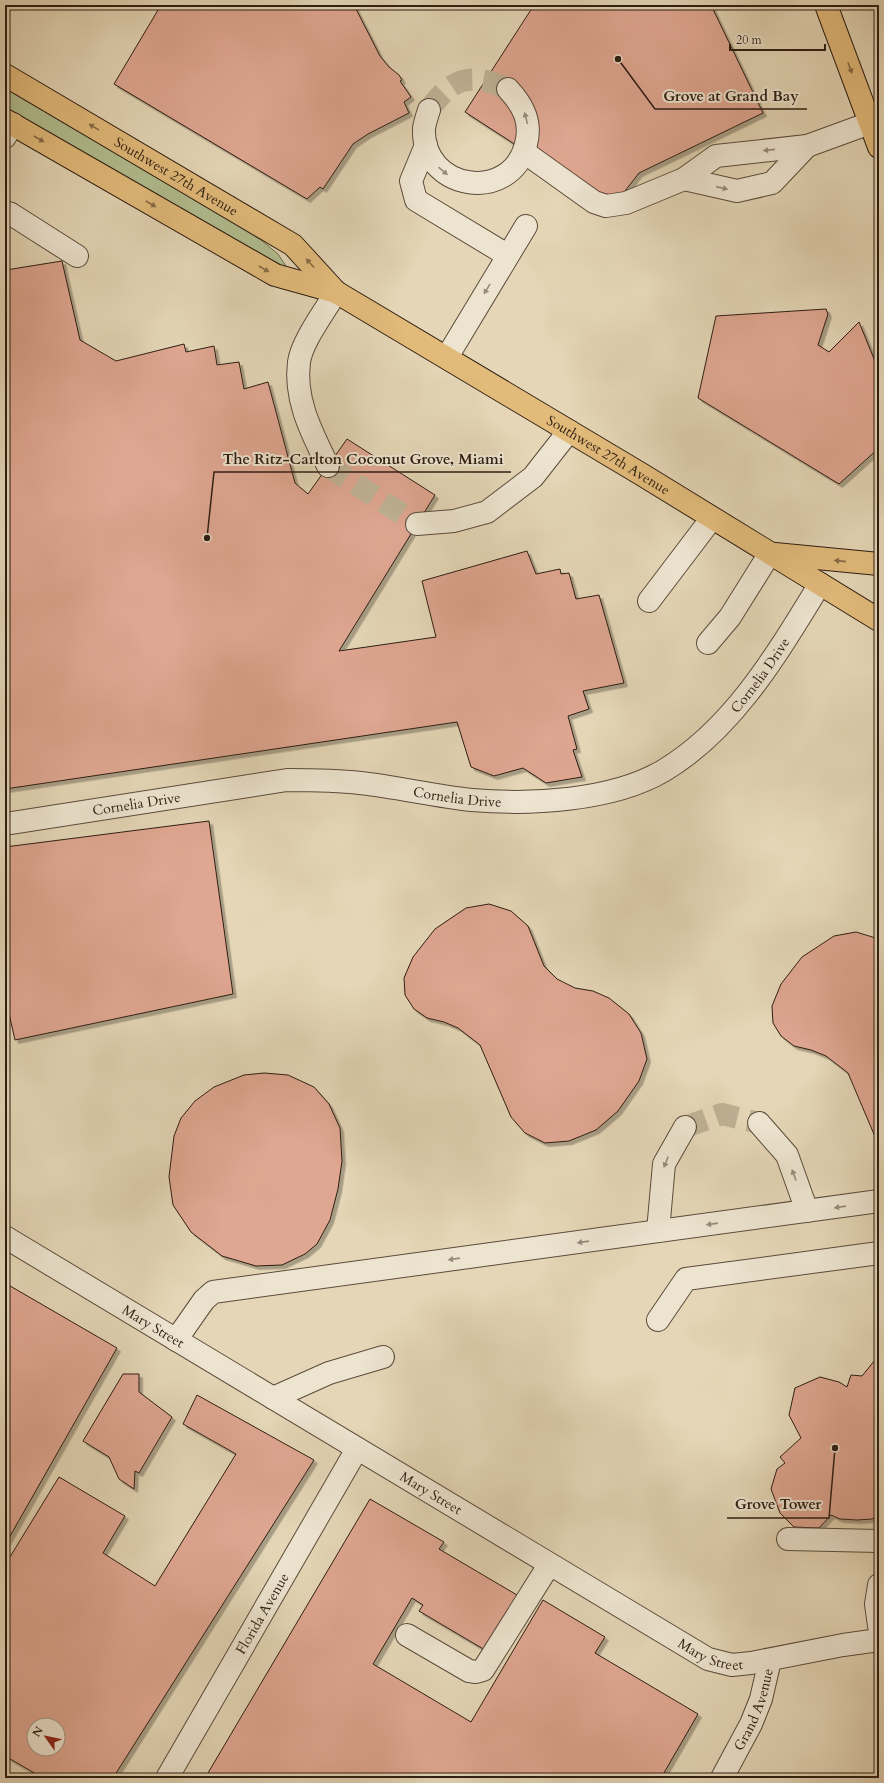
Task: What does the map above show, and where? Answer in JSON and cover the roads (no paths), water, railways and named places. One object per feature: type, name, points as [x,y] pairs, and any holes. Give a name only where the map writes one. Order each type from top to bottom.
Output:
[{"type":"main road","points":[[826,5],[879,147]]},
{"type":"main road","name":"Southwest 27th Avenue","points":[[5,75],[293,245],[336,292]]},
{"type":"main road","name":"Southwest 27th Avenue","points":[[8,127],[275,275],[336,292],[447,357],[879,620]]},
{"type":"main road","points":[[770,553],[879,564]]},
{"type":"street","points":[[429,110],[424,128],[426,146],[433,160],[443,172],[457,180],[473,184],[489,182],[504,176],[516,166],[524,152],[528,135],[527,118],[520,102],[508,89]]},
{"type":"street","points":[[524,152],[594,202],[606,206],[626,203],[684,179],[716,156],[807,146],[870,123]]},
{"type":"street","points":[[426,146],[411,180],[416,200],[507,255]]},
{"type":"street","points":[[684,179],[737,191],[772,183],[807,146]]},
{"type":"street","points":[[5,212],[11,214],[78,256]]},
{"type":"street","points":[[447,357],[507,255],[526,226]]},
{"type":"street","points":[[328,466],[310,428],[300,400],[299,362],[306,343],[336,292]]},
{"type":"street","points":[[417,524],[454,521],[487,512],[533,478],[569,431]]},
{"type":"street","points":[[649,601],[712,518]]},
{"type":"street","points":[[708,643],[730,617],[770,553]]},
{"type":"street","name":"Cornelia Drive","points":[[5,824],[287,780],[320,779],[361,783],[473,800],[529,802],[570,799],[598,794],[636,784],[663,771],[690,752],[733,709],[776,655],[820,584]]},
{"type":"street","points":[[759,1123],[787,1155],[807,1211]]},
{"type":"street","points":[[658,1231],[664,1164],[685,1127]]},
{"type":"street","points":[[176,1340],[204,1300],[213,1292],[879,1201]]},
{"type":"street","name":"Mary Street","points":[[5,1237],[549,1565],[708,1659],[732,1665],[770,1660],[842,1645],[879,1640]]},
{"type":"street","points":[[658,1320],[686,1279],[879,1252]]},
{"type":"street","points":[[273,1398],[329,1373],[383,1357]]},
{"type":"street","name":"Florida Avenue","points":[[167,1778],[357,1449]]},
{"type":"street","points":[[788,1539],[879,1540]]},
{"type":"street","points":[[407,1636],[469,1671],[476,1672],[483,1670],[549,1565]]},
{"type":"street","points":[[879,1585],[876,1604],[879,1626]]},
{"type":"street","name":"Grand Avenue","points":[[722,1778],[751,1724],[761,1699],[770,1660]]},
{"type":"tunnel","points":[[429,110],[446,90],[455,84],[464,81],[473,79],[484,80],[508,89]]},
{"type":"tunnel","points":[[328,466],[417,524]]},
{"type":"tunnel","points":[[685,1127],[722,1114],[759,1123]]},
{"type":"place","name":"Grove at Grand Bay","points":[[618,59]]},
{"type":"place","name":"The Ritz-Carlton Coconut Grove, Miami","points":[[207,538]]},
{"type":"place","name":"Grove Tower","points":[[835,1448]]}]
